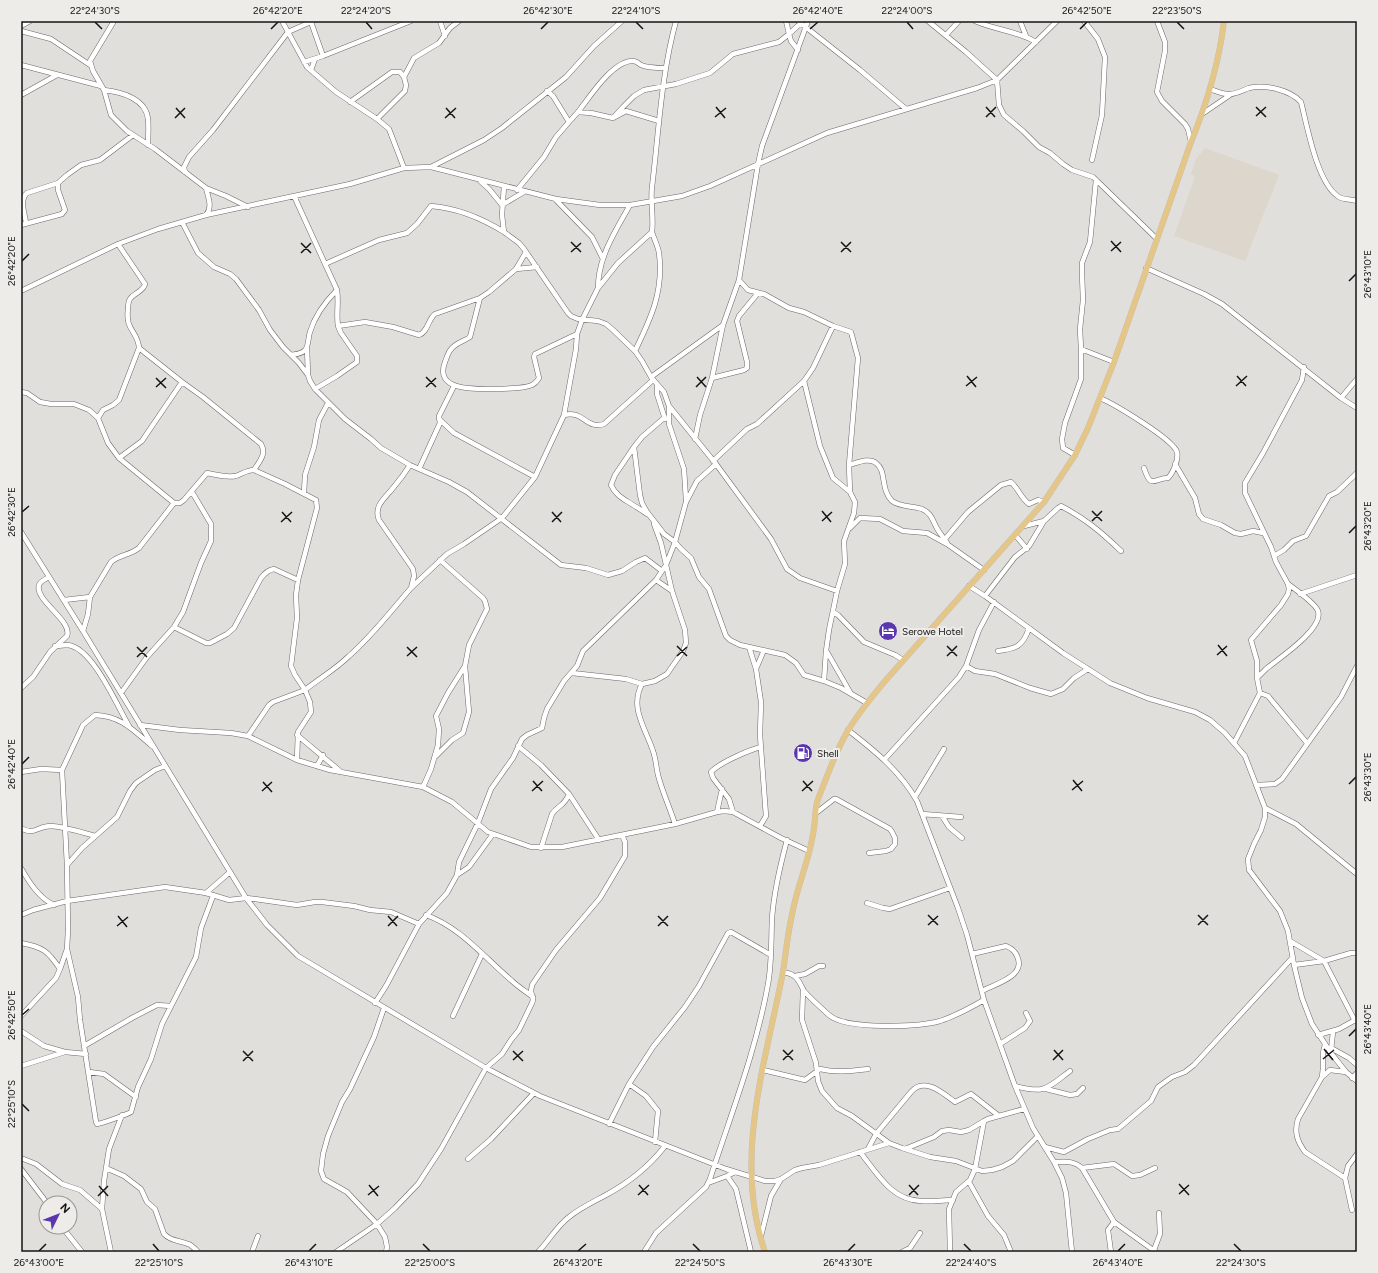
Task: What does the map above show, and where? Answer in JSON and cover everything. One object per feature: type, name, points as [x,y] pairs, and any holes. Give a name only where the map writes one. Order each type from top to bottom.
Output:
[{"type":"main road","points":[[765,1252],[760,1239],[754,1206],[752,1176],[752,1128],[783,972],[792,910],[809,851],[813,834],[816,806],[823,786],[848,730],[867,702],[969,586],[1016,536],[1053,490],[1075,455],[1088,428],[1114,362],[1190,142],[1202,114],[1210,90],[1224,21]]},
{"type":"street","points":[[21,26],[30,21]]},
{"type":"street","points":[[114,21],[90,60],[91,66],[103,88],[111,115],[133,135],[206,188],[248,207]]},
{"type":"street","points":[[282,21],[304,62],[311,70],[336,92],[377,118],[390,131],[404,168]]},
{"type":"street","points":[[304,62],[411,21]]},
{"type":"street","points":[[440,21],[445,36]]},
{"type":"street","points":[[404,77],[414,58],[439,43],[450,28],[459,21]]},
{"type":"street","points":[[431,167],[484,140],[502,128],[546,91],[566,78],[594,46],[622,21]]},
{"type":"street","points":[[635,351],[651,318],[659,289],[659,252],[652,232],[654,219],[652,187],[665,68],[676,21]]},
{"type":"street","points":[[786,21],[791,41],[798,50]]},
{"type":"street","points":[[695,439],[700,415],[712,378],[723,325],[739,280],[762,146],[808,21]]},
{"type":"street","points":[[928,21],[997,80],[999,105],[1004,116],[1023,131],[1039,148],[1050,153],[1072,170],[1087,174],[1096,180],[1157,239]]},
{"type":"street","points":[[946,36],[959,21]]},
{"type":"street","points":[[975,21],[1026,36],[1036,42]]},
{"type":"street","points":[[1020,21],[1026,36]]},
{"type":"street","points":[[21,290],[138,236],[206,215],[350,184],[404,168],[431,167],[524,192],[556,199],[600,205],[630,205],[682,196],[696,192],[827,133],[977,88],[997,80],[1056,21]]},
{"type":"street","points":[[1084,21],[1098,39],[1105,57],[1102,115],[1092,160]]},
{"type":"street","points":[[1157,21],[1165,47],[1157,92],[1162,101],[1185,124],[1188,129],[1190,142]]},
{"type":"street","points":[[185,172],[184,167],[189,157],[213,130],[288,32],[312,22],[323,56]]},
{"type":"street","points":[[614,118],[623,106],[634,96],[644,90],[687,81],[710,73],[733,54],[779,42],[789,34],[799,22],[860,70],[906,109]]},
{"type":"street","points":[[21,31],[51,39],[91,66]]},
{"type":"street","points":[[311,70],[315,59]]},
{"type":"street","points":[[518,190],[544,157],[556,137],[608,74],[627,62],[636,61],[642,65],[655,68],[665,68]]},
{"type":"street","points":[[21,65],[114,91],[129,96],[139,102],[144,108],[148,118],[148,145]]},
{"type":"street","points":[[350,102],[392,72],[400,72],[404,77],[406,91],[377,118]]},
{"type":"street","points":[[21,94],[57,75]]},
{"type":"street","points":[[1202,114],[1230,94],[1256,87],[1270,88],[1289,93],[1298,98],[1302,102],[1317,164],[1322,175],[1333,192],[1338,196],[1357,201]]},
{"type":"street","points":[[1210,90],[1230,94]]},
{"type":"street","points":[[546,91],[553,96],[569,122]]},
{"type":"street","points":[[578,112],[614,118],[626,111],[659,121]]},
{"type":"street","points":[[58,183],[58,190],[65,210],[64,212],[62,214],[24,224],[23,198],[27,193],[58,183],[67,174],[81,165],[100,160],[133,135]]},
{"type":"street","points":[[479,180],[489,189],[502,205]]},
{"type":"street","points":[[1075,455],[1063,448],[1062,439],[1067,418],[1080,379],[1082,349],[1080,334],[1083,300],[1082,263],[1090,242],[1096,180]]},
{"type":"street","points":[[504,186],[502,205],[504,232]]},
{"type":"street","points":[[206,188],[210,207],[210,211],[206,215]]},
{"type":"street","points":[[502,205],[524,192]]},
{"type":"street","points":[[294,196],[337,290],[339,301],[337,317],[338,326],[358,359],[357,362],[337,376],[315,389]]},
{"type":"street","points":[[556,199],[592,237],[603,259]]},
{"type":"street","points":[[598,288],[598,280],[603,259],[613,235],[630,205]]},
{"type":"street","points":[[325,264],[379,240],[407,233],[413,229],[431,206],[449,209],[482,220],[504,232],[519,243],[571,316],[582,320],[598,321],[606,324],[635,351],[652,378],[664,392],[669,406],[714,462],[775,545],[787,569],[800,578],[836,591]]},
{"type":"street","points":[[182,222],[198,253],[214,266],[230,274],[236,279],[259,310],[270,330],[308,375]]},
{"type":"street","points":[[248,736],[269,705],[305,690],[336,668],[362,644],[411,588],[440,560],[502,518],[535,477],[564,415],[576,349],[577,334],[582,320],[598,288],[618,263],[652,232]]},
{"type":"street","points":[[98,418],[103,410],[117,403],[119,400],[139,348],[138,340],[129,326],[127,311],[130,299],[144,288],[146,284],[118,244]]},
{"type":"street","points":[[338,326],[364,322],[393,327],[419,335],[425,331],[431,318],[435,314],[480,298],[490,292],[516,270],[526,252]]},
{"type":"street","points":[[516,270],[537,267]]},
{"type":"street","points":[[1146,268],[1204,294],[1222,304],[1304,367],[1341,398],[1357,408]]},
{"type":"street","points":[[739,280],[748,290],[764,294],[790,308],[804,312],[833,326],[851,332],[858,358],[850,465],[850,492]]},
{"type":"street","points":[[337,290],[321,308],[310,331],[307,347],[308,375],[315,389],[345,420],[381,448],[410,465],[458,486],[502,518],[561,565],[586,568],[608,575],[622,571],[645,558],[662,571]]},
{"type":"street","points":[[712,378],[747,368],[747,362],[736,321],[758,293]]},
{"type":"street","points":[[480,298],[470,337],[455,345],[451,349],[442,369],[442,374],[445,379],[454,386],[478,389],[531,386],[539,378],[534,357],[535,354],[577,334]]},
{"type":"street","points":[[564,415],[573,413],[593,425],[604,424],[652,378],[723,325]]},
{"type":"street","points":[[376,1003],[419,924],[447,893],[457,875],[459,862],[478,823],[491,789],[513,758],[522,739],[542,728],[547,709],[564,681],[577,666],[580,655],[587,646],[656,580],[666,565],[675,542],[686,502],[697,481],[747,429],[757,424],[804,381],[813,368],[833,326]]},
{"type":"street","points":[[291,355],[301,353],[305,351],[307,347]]},
{"type":"street","points":[[139,348],[261,444],[264,448],[264,453],[254,470]]},
{"type":"street","points":[[1082,349],[1114,362]]},
{"type":"street","points":[[1257,678],[1300,643],[1316,622],[1318,615],[1317,609],[1288,584],[1277,565],[1271,547],[1245,493],[1245,483],[1263,453],[1302,380],[1304,367]]},
{"type":"street","points":[[1341,398],[1357,379]]},
{"type":"street","points":[[804,381],[820,446],[832,478],[850,492],[854,499],[855,507],[860,518]]},
{"type":"street","points":[[119,458],[142,441],[182,382]]},
{"type":"street","points":[[657,385],[656,394],[664,418],[669,424]]},
{"type":"street","points":[[419,469],[440,424],[439,419],[444,405],[454,386]]},
{"type":"street","points":[[21,392],[27,393],[40,402],[51,404],[74,404],[84,407],[94,414],[98,418],[108,443],[119,458],[174,503],[180,503],[192,492],[207,473],[223,477],[236,476],[254,470],[315,498],[317,505],[298,580],[296,595],[297,618],[291,666],[294,675],[305,690],[310,702],[311,712],[300,729],[298,735],[299,748],[297,760]]},
{"type":"street","points":[[1100,398],[1118,407],[1168,441],[1177,452],[1177,458],[1169,476],[1154,482],[1148,479],[1144,468]]},
{"type":"street","points":[[304,494],[305,475],[316,438],[319,420],[328,403]]},
{"type":"street","points":[[669,406],[669,424],[684,469],[686,502]]},
{"type":"street","points":[[650,516],[633,504],[621,498],[614,491],[611,485],[615,475],[634,447],[642,437],[664,418]]},
{"type":"street","points":[[439,419],[454,434],[535,477]]},
{"type":"street","points":[[634,447],[642,503],[666,536],[675,542],[680,549],[691,558],[699,577],[709,589],[726,636],[732,642],[785,655],[796,663],[804,675],[824,681],[867,702]]},
{"type":"street","points":[[850,465],[868,461],[876,462],[880,468],[886,492],[892,501],[922,509],[928,513],[934,521],[937,530],[946,542]]},
{"type":"street","points":[[1175,464],[1195,498],[1199,514],[1203,519],[1221,525],[1235,533],[1241,534],[1253,531],[1264,533]]},
{"type":"street","points":[[410,465],[391,491],[382,499],[377,514],[379,520],[413,569],[414,576],[411,588]]},
{"type":"street","points":[[1274,556],[1284,550],[1293,541],[1306,536],[1329,496],[1337,492],[1357,474]]},
{"type":"street","points":[[946,542],[955,525],[968,512],[1001,485],[1011,482],[1014,484],[1029,504],[1038,500],[1044,502]]},
{"type":"street","points":[[121,693],[147,657],[174,627],[183,612],[212,537],[211,524],[192,492]]},
{"type":"street","points":[[83,630],[88,614],[90,597],[111,562],[116,558],[134,552],[139,548],[174,503]]},
{"type":"street","points":[[985,596],[1007,569],[1013,559],[1027,549],[1044,521],[1061,506],[1096,527],[1121,551]]},
{"type":"street","points":[[824,681],[826,651],[836,591],[845,564],[844,542],[855,507]]},
{"type":"street","points":[[848,529],[860,518],[880,520],[903,531],[927,534],[946,542],[984,570]]},
{"type":"street","points":[[572,673],[626,679],[642,684],[655,681],[667,674],[683,651],[686,643],[685,630],[672,591],[661,543],[653,520]]},
{"type":"street","points":[[1024,526],[1044,521]]},
{"type":"street","points":[[21,532],[83,630],[246,898],[267,925],[298,956],[486,1068],[534,1093],[609,1124],[735,1172],[765,1181],[781,1179],[795,1170],[826,1163],[889,1143]]},
{"type":"street","points":[[1016,536],[1027,549]]},
{"type":"street","points":[[434,758],[452,740],[463,733],[469,712],[465,666],[469,645],[487,609],[483,598],[440,560]]},
{"type":"street","points":[[174,627],[202,642],[210,643],[227,634],[234,628],[261,578],[266,572],[274,569],[298,580]]},
{"type":"street","points":[[1300,594],[1357,575]]},
{"type":"street","points":[[21,688],[33,677],[50,652],[67,636],[69,631],[57,614],[49,606],[39,588],[41,582],[49,577]]},
{"type":"street","points":[[656,580],[672,591]]},
{"type":"street","points":[[1234,743],[1260,693],[1257,678],[1257,660],[1251,640],[1285,599],[1289,589],[1288,584]]},
{"type":"street","points":[[969,586],[994,602],[1063,653],[1110,683],[1147,698],[1195,712],[1210,720],[1234,743],[1244,756],[1265,808],[1265,817],[1261,830],[1248,859],[1249,870],[1280,911],[1288,931],[1294,965],[1312,1024],[1346,1072],[1357,1081]]},
{"type":"street","points":[[64,600],[90,597]]},
{"type":"street","points":[[885,759],[940,696],[959,677],[966,666],[979,630],[994,602]]},
{"type":"street","points":[[833,612],[864,642],[903,660]]},
{"type":"street","points":[[998,651],[1017,647],[1026,637],[1029,628]]},
{"type":"street","points":[[56,646],[68,645],[75,647],[89,658],[112,694],[130,728]]},
{"type":"street","points":[[749,647],[756,669],[761,702],[760,735],[766,816],[760,826]]},
{"type":"street","points":[[756,669],[764,650]]},
{"type":"street","points":[[826,651],[851,693]]},
{"type":"street","points":[[423,787],[438,745],[439,729],[436,716],[448,692],[465,666]]},
{"type":"street","points":[[966,666],[976,671],[995,674],[1030,688],[1051,694],[1062,689],[1074,678],[1088,669]]},
{"type":"street","points":[[1256,785],[1269,785],[1278,782],[1340,697],[1357,666]]},
{"type":"street","points":[[642,684],[637,696],[639,718],[654,751],[658,775],[675,824]]},
{"type":"street","points":[[1260,693],[1268,696],[1307,743]]},
{"type":"street","points":[[21,1016],[50,986],[60,969],[67,949],[67,865],[62,770],[83,725],[95,715],[112,717],[121,721],[155,749]]},
{"type":"street","points":[[140,724],[180,730],[231,733],[248,736],[297,760],[317,766],[341,772],[423,787],[452,802],[488,832],[521,844],[541,848],[562,847],[622,836],[675,824],[717,812],[734,812],[809,851]]},
{"type":"street","points":[[848,730],[885,759],[900,775],[915,797],[960,915],[984,1000],[1015,1086],[1038,1136],[1062,1178],[1066,1193],[1072,1252]]},
{"type":"street","points":[[298,735],[341,772]]},
{"type":"street","points":[[518,746],[541,765],[569,794],[599,840]]},
{"type":"street","points":[[734,812],[730,799],[712,776],[711,772],[746,752],[761,747]]},
{"type":"street","points":[[915,797],[944,749]]},
{"type":"street","points":[[317,766],[323,755]]},
{"type":"street","points":[[67,865],[95,836],[117,817],[130,791],[136,783],[155,770],[165,766]]},
{"type":"street","points":[[21,772],[42,769],[62,770]]},
{"type":"street","points":[[717,812],[722,789]]},
{"type":"street","points":[[541,848],[553,812],[564,803],[569,794]]},
{"type":"street","points":[[816,813],[834,799],[890,828],[895,838],[895,844],[891,849],[869,854]]},
{"type":"street","points":[[1265,808],[1296,824],[1357,874]]},
{"type":"street","points":[[922,814],[961,818]]},
{"type":"street","points":[[942,816],[949,827],[962,838]]},
{"type":"street","points":[[21,828],[32,832],[44,827],[65,828],[95,836]]},
{"type":"street","points":[[457,875],[469,867],[493,834]]},
{"type":"street","points":[[336,1252],[377,1224],[411,1192],[425,1175],[486,1068],[502,1054],[519,1030],[532,1003],[531,991],[532,985],[536,978],[556,950],[600,898],[625,856],[625,842],[622,836]]},
{"type":"street","points":[[644,1252],[656,1233],[688,1204],[708,1183],[734,1109],[752,1049],[768,985],[775,892],[787,840]]},
{"type":"street","points":[[21,868],[33,888],[54,905]]},
{"type":"street","points":[[206,893],[230,872]]},
{"type":"street","points":[[21,915],[33,910],[67,901],[165,887],[206,893],[229,900],[246,898],[297,905],[322,902],[354,906],[370,910],[391,912],[419,924]]},
{"type":"street","points":[[867,903],[890,909],[950,888]]},
{"type":"street","points":[[67,949],[77,990],[96,1123],[102,1124],[131,1112],[138,1087],[151,1059],[162,1024],[196,957],[201,928],[213,896]]},
{"type":"street","points":[[426,915],[446,925],[471,944],[532,997]]},
{"type":"street","points":[[609,1124],[629,1084],[653,1047],[685,1007],[699,986],[730,932],[771,955]]},
{"type":"street","points":[[1290,941],[1324,961],[1356,1020],[1333,1032],[1318,1034]]},
{"type":"street","points":[[21,943],[49,953],[60,969]]},
{"type":"street","points":[[972,954],[1006,946],[1015,952],[1019,959],[1019,968],[1012,976],[982,991]]},
{"type":"street","points":[[1294,965],[1324,961],[1351,953],[1357,953]]},
{"type":"street","points":[[453,1016],[482,954]]},
{"type":"street","points":[[1044,1147],[1064,1152],[1088,1139],[1110,1130],[1118,1129],[1126,1123],[1151,1100],[1158,1087],[1172,1077],[1185,1072],[1194,1065],[1292,957]]},
{"type":"street","points":[[783,972],[795,976],[806,974],[819,966],[823,966]]},
{"type":"street","points":[[795,976],[803,989],[830,1016],[842,1022],[913,1026],[928,1024],[955,1016],[984,1000]]},
{"type":"street","points":[[803,989],[802,1020],[816,1063],[820,1086],[837,1108],[852,1116],[889,1143],[930,1157],[956,1161],[982,1171],[1002,1168],[1013,1161],[1038,1136]]},
{"type":"street","points":[[84,1046],[157,1005],[172,1006]]},
{"type":"street","points":[[384,1008],[374,1037],[350,1089],[342,1102],[325,1145],[321,1167],[322,1176],[324,1179],[347,1192],[377,1224],[385,1237],[387,1248],[386,1252]]},
{"type":"street","points":[[1000,1044],[1029,1024],[1030,1020],[1026,1013]]},
{"type":"street","points":[[21,1031],[40,1044],[65,1052],[86,1054]]},
{"type":"street","points":[[1331,1050],[1333,1032]]},
{"type":"street","points":[[1322,1077],[1325,1044]]},
{"type":"street","points":[[1331,1050],[1349,1058],[1357,1065]]},
{"type":"street","points":[[21,1066],[65,1052]]},
{"type":"street","points":[[763,1070],[805,1080],[820,1069],[828,1072],[846,1072],[868,1069]]},
{"type":"street","points":[[1345,1178],[1305,1152],[1296,1134],[1296,1126],[1298,1119],[1322,1077],[1330,1070],[1346,1072]]},
{"type":"street","points":[[1046,1089],[1070,1071]]},
{"type":"street","points":[[88,1072],[104,1074],[136,1096]]},
{"type":"street","points":[[1352,1078],[1357,1073]]},
{"type":"street","points":[[629,1084],[646,1096],[658,1111],[655,1142]]},
{"type":"street","points":[[868,1149],[876,1134],[914,1088],[922,1085],[936,1088],[955,1102],[971,1094],[999,1116]]},
{"type":"street","points":[[1015,1086],[1032,1090],[1046,1089],[1070,1095],[1077,1094],[1083,1088]]},
{"type":"street","points":[[468,1159],[491,1139],[534,1093]]},
{"type":"street","points":[[905,1149],[926,1141],[942,1131],[950,1130],[961,1132],[969,1130],[999,1116],[1024,1108]]},
{"type":"street","points":[[111,1252],[102,1209],[109,1149],[122,1115]]},
{"type":"street","points":[[950,1252],[948,1212],[957,1190],[969,1182],[975,1169],[984,1122]]},
{"type":"street","points":[[538,1252],[568,1217],[634,1178],[644,1170],[665,1146]]},
{"type":"street","points":[[860,1152],[887,1187],[901,1196],[920,1201],[952,1200]]},
{"type":"street","points":[[1352,1210],[1345,1178],[1348,1166],[1357,1154]]},
{"type":"street","points":[[21,1158],[36,1164],[62,1184],[80,1190],[102,1209]]},
{"type":"street","points":[[1054,1162],[1072,1162],[1082,1168],[1114,1222],[1155,1251],[1160,1234],[1159,1213]]},
{"type":"street","points":[[1082,1168],[1114,1164],[1132,1176],[1140,1175],[1155,1168]]},
{"type":"street","points":[[106,1168],[124,1176],[141,1189],[149,1205],[155,1209],[164,1234],[167,1237],[176,1242],[187,1244],[198,1252]]},
{"type":"street","points":[[21,1169],[41,1195]]},
{"type":"street","points":[[708,1183],[735,1172]]},
{"type":"street","points":[[727,1176],[736,1190],[751,1252]]},
{"type":"street","points":[[760,1239],[771,1196],[781,1179]]},
{"type":"street","points":[[969,1182],[988,1216],[1004,1234],[1011,1252]]},
{"type":"street","points":[[1111,1252],[1108,1230],[1114,1222]]},
{"type":"street","points":[[902,1252],[912,1246],[920,1234]]},
{"type":"street","points":[[68,1235],[82,1252]]},
{"type":"street","points":[[252,1252],[258,1236]]},
{"type":"shaded area","points":[[1205,148],[1279,175],[1245,261],[1174,236],[1195,177],[1191,174],[1196,159]]},
{"type":"place","name":"Serowe Hotel","points":[[888,631]]},
{"type":"place","name":"Shell","points":[[803,753]]}]
